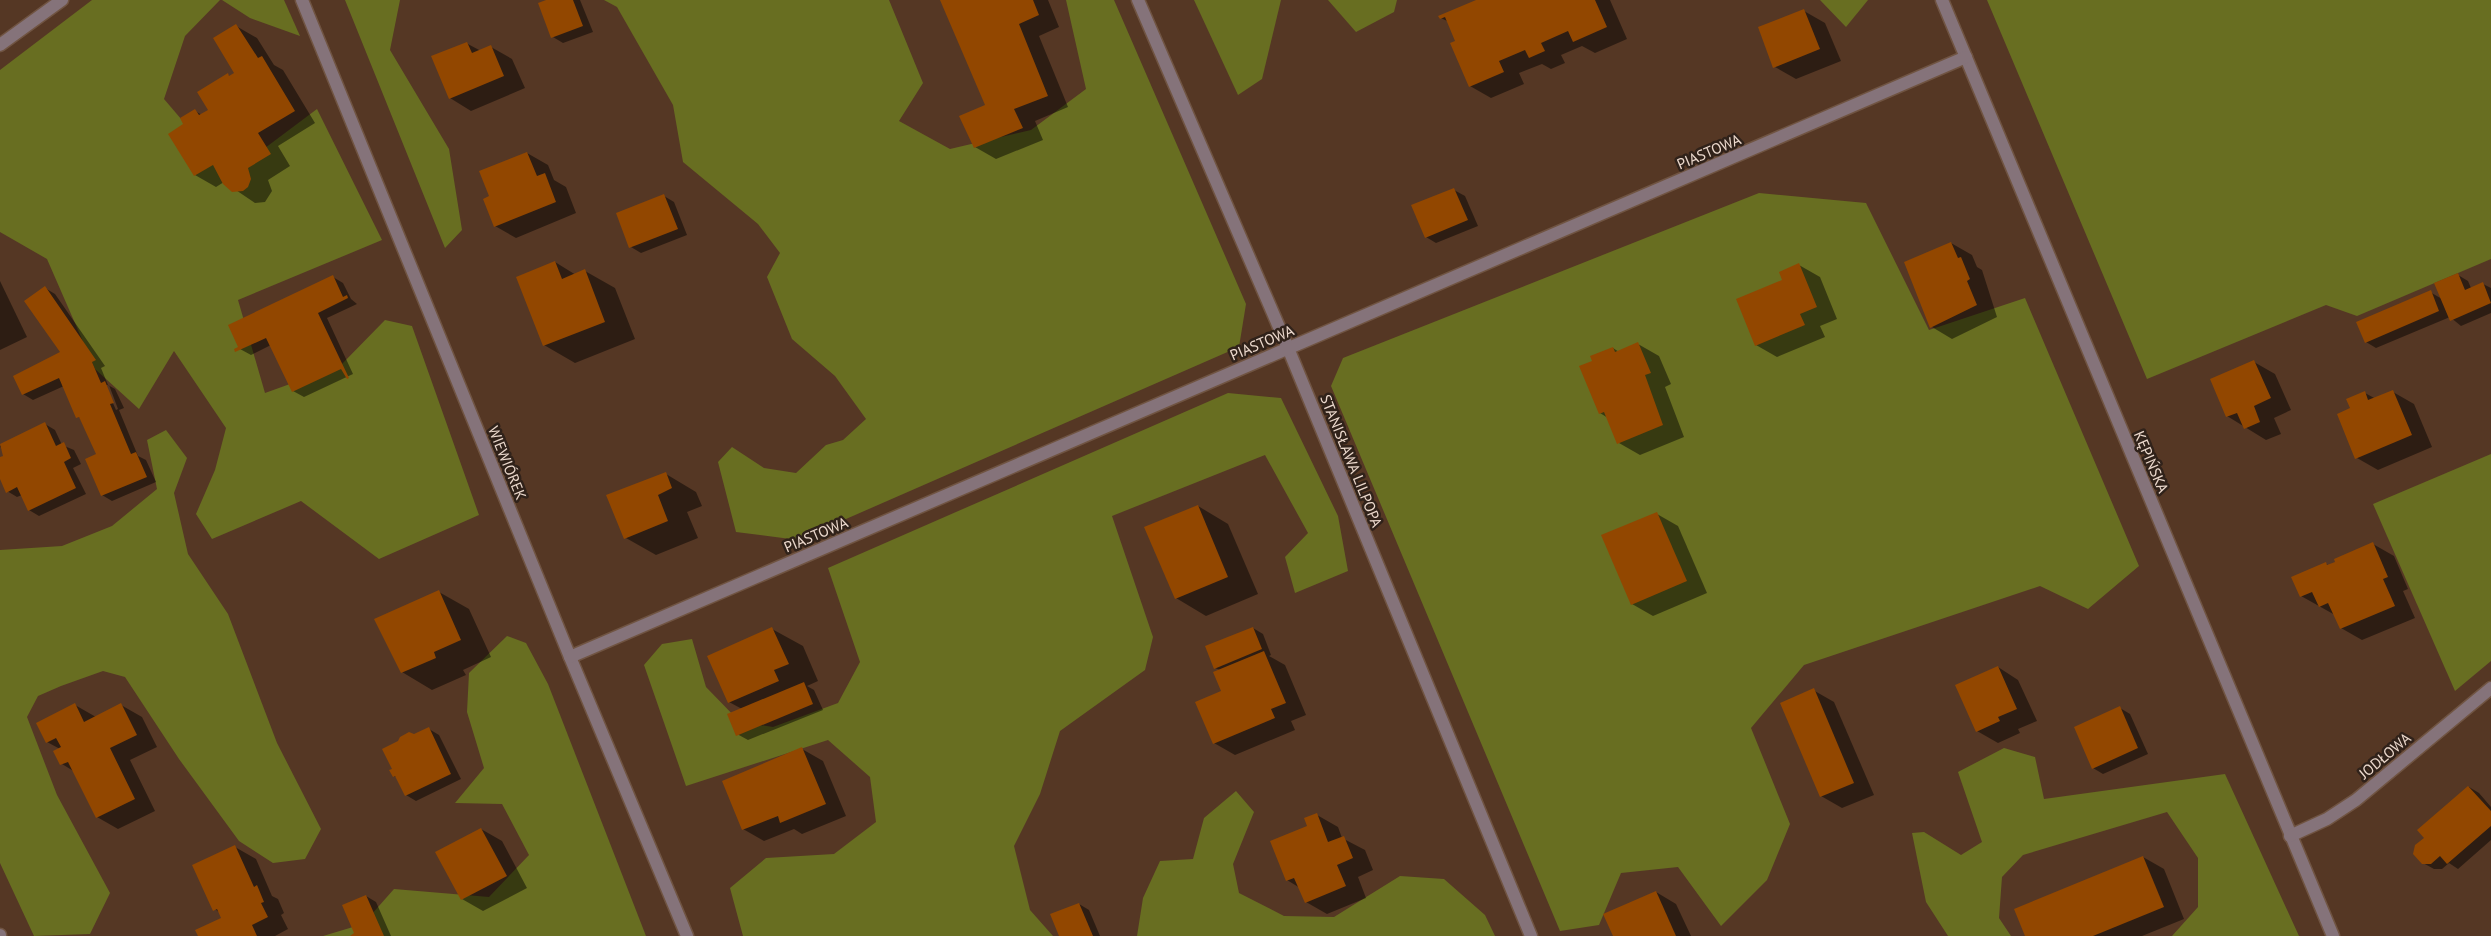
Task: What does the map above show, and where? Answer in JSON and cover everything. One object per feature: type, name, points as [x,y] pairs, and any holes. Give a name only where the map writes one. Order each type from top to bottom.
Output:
[{"type":"street","points":[[0,45],[62,0]]},
{"type":"street","name":"WIEWIÓREK","points":[[302,0],[570,657],[687,936]]},
{"type":"street","name":"STANISŁAWA LILPOPA","points":[[1138,0],[1288,348],[1531,936]]},
{"type":"street","name":"KĘPIŃSKA","points":[[1942,0],[2333,936]]},
{"type":"street","name":"PIASTOWA","points":[[570,657],[1966,57]]},
{"type":"street","name":"JODŁOWA","points":[[2290,836],[2327,819],[2355,800],[2491,688]]},
{"type":"green space","points":[[92,0],[220,0],[185,36],[164,99],[211,154],[241,166],[317,109],[382,240],[238,300],[265,393],[340,366],[385,320],[412,326],[479,515],[379,559],[301,501],[212,539],[196,514],[215,470],[226,428],[174,351],[139,409],[95,369],[47,259],[0,232],[0,70]]},
{"type":"green space","points":[[222,0],[284,0],[300,36],[250,18]]},
{"type":"green space","points":[[345,0],[400,0],[390,50],[449,149],[462,230],[445,248]]},
{"type":"green space","points":[[604,0],[889,0],[923,83],[899,121],[950,149],[1031,130],[1086,89],[1066,0],[1114,0],[1246,304],[1239,347],[798,540],[736,532],[718,462],[732,447],[764,468],[796,473],[826,445],[843,440],[866,419],[835,376],[792,339],[767,277],[780,253],[758,224],[683,162],[673,105],[617,7]]},
{"type":"green space","points":[[1194,0],[1281,0],[1262,79],[1238,95]]},
{"type":"green space","points":[[1328,0],[1397,0],[1394,12],[1356,32]]},
{"type":"green space","points":[[1820,0],[1868,0],[1846,27]]},
{"type":"green space","points":[[1987,0],[2491,0],[2491,259],[2357,316],[2326,305],[2147,379]]},
{"type":"green space","points":[[1759,193],[1866,203],[1929,330],[2025,298],[2139,566],[2088,609],[2040,586],[1804,665],[1751,728],[1790,824],[1767,880],[1721,926],[1678,867],[1621,873],[1599,925],[1560,931],[1331,386],[1343,358]]},
{"type":"green space","points":[[1228,393],[1281,398],[1338,516],[1348,571],[1295,593],[1285,557],[1308,533],[1265,455],[1112,516],[1153,637],[1145,670],[1060,731],[1040,794],[1014,846],[1030,910],[1053,936],[743,936],[730,888],[766,858],[834,854],[876,822],[870,777],[828,740],[686,786],[644,665],[662,644],[692,639],[706,687],[740,722],[773,727],[838,703],[860,662],[828,568]]},
{"type":"green space","points":[[166,430],[187,458],[174,493],[188,554],[228,614],[277,743],[321,829],[305,859],[273,863],[239,841],[179,759],[125,677],[103,671],[61,686],[38,696],[27,717],[57,795],[110,893],[90,934],[34,936],[0,863],[0,550],[62,546],[112,526],[157,489],[147,440]]},
{"type":"green space","points":[[2491,454],[2491,661],[2455,691],[2373,504]]},
{"type":"green space","points":[[507,636],[526,643],[548,684],[646,936],[323,936],[363,924],[394,889],[489,897],[529,855],[502,804],[455,803],[484,768],[467,712],[469,673]]},
{"type":"green space","points":[[2004,748],[2035,757],[2044,799],[2225,774],[2299,936],[2172,936],[2198,907],[2198,858],[2167,812],[2023,855],[2002,877],[1999,918],[2011,936],[1948,936],[1926,902],[1912,833],[1924,832],[1961,855],[1982,842],[1958,772]]},
{"type":"green space","points":[[1236,791],[1254,812],[1233,864],[1239,893],[1284,916],[1334,917],[1400,876],[1444,879],[1485,915],[1495,936],[1137,936],[1143,898],[1160,861],[1193,859],[1204,818]]},
{"type":"building","points":[[546,0],[573,0],[583,26],[551,38],[538,3]]},
{"type":"building","points":[[940,0],[1033,0],[1039,15],[1019,24],[1048,96],[1014,109],[1023,128],[974,148],[959,116],[985,105]]},
{"type":"building","points":[[1476,0],[1595,0],[1607,27],[1573,42],[1568,31],[1541,43],[1545,51],[1529,58],[1525,50],[1499,61],[1504,72],[1469,87],[1450,43],[1455,41],[1445,17],[1440,19],[1438,16]]},
{"type":"building","points":[[1804,9],[1820,49],[1773,68],[1758,27]]},
{"type":"building","points":[[236,24],[258,58],[262,56],[295,111],[258,133],[271,154],[248,168],[251,179],[248,187],[243,191],[232,192],[223,184],[213,165],[194,176],[168,134],[183,124],[180,118],[195,109],[199,115],[208,110],[197,92],[228,73],[229,76],[234,73],[213,38]]},
{"type":"building","points":[[467,42],[472,53],[491,45],[504,76],[449,99],[431,56]]},
{"type":"building","points":[[527,152],[537,176],[545,173],[556,202],[494,227],[483,199],[489,196],[479,171]]},
{"type":"building","points":[[1454,188],[1468,220],[1425,238],[1411,205]]},
{"type":"building","points":[[664,194],[678,229],[629,248],[616,213]]},
{"type":"building","points":[[1951,242],[1958,258],[1961,257],[1970,279],[1967,281],[1977,305],[1930,328],[1904,262]]},
{"type":"building","points":[[555,261],[562,279],[585,269],[605,322],[543,346],[516,277]]},
{"type":"building","points":[[1799,263],[1817,307],[1800,314],[1805,325],[1755,346],[1736,299],[1782,280],[1779,272]]},
{"type":"building","points":[[2458,273],[2465,290],[2483,282],[2491,303],[2450,321],[2434,283]]},
{"type":"building","points":[[333,275],[343,297],[347,295],[348,298],[318,313],[349,378],[347,379],[341,369],[292,392],[266,338],[235,352],[234,349],[238,347],[228,325]]},
{"type":"building","points":[[45,286],[96,360],[92,362],[101,383],[105,381],[114,403],[110,404],[131,454],[136,452],[147,477],[101,496],[85,459],[96,454],[79,417],[76,418],[59,378],[22,395],[13,376],[60,352],[24,301]]},
{"type":"building","points":[[2431,290],[2439,311],[2365,343],[2356,322]]},
{"type":"building","points":[[1638,342],[1651,373],[1645,375],[1663,425],[1617,444],[1604,412],[1599,414],[1579,366],[1592,361],[1590,356],[1613,347],[1615,352]]},
{"type":"building","points":[[2254,360],[2271,398],[2254,406],[2260,422],[2244,429],[2237,413],[2226,417],[2210,379]]},
{"type":"building","points":[[2393,390],[2412,435],[2355,459],[2337,414],[2350,408],[2346,399],[2365,391],[2368,400]]},
{"type":"building","points":[[45,422],[56,446],[64,442],[71,458],[64,462],[76,488],[28,511],[17,487],[6,493],[0,479],[0,457],[3,456],[0,444]]},
{"type":"building","points":[[666,472],[672,488],[658,495],[668,521],[624,539],[606,495]]},
{"type":"building","points":[[1198,505],[1228,577],[1175,599],[1144,527]]},
{"type":"building","points":[[1657,512],[1687,581],[1631,605],[1601,535]]},
{"type":"building","points":[[2373,542],[2388,577],[2383,579],[2395,606],[2340,629],[2328,603],[2319,607],[2312,592],[2300,597],[2291,577],[2326,562],[2327,565],[2335,562],[2334,559]]},
{"type":"building","points":[[439,590],[461,640],[434,652],[436,658],[401,673],[374,619]]},
{"type":"building","points":[[772,627],[789,664],[774,670],[779,681],[728,703],[707,656]]},
{"type":"building","points":[[1253,627],[1262,649],[1214,669],[1205,646]]},
{"type":"building","points":[[1264,651],[1286,703],[1271,709],[1275,718],[1213,744],[1195,702],[1221,691],[1213,672]]},
{"type":"building","points":[[1998,666],[2017,709],[1998,717],[2000,721],[1976,732],[1955,685]]},
{"type":"building","points":[[804,682],[813,704],[736,736],[727,714]]},
{"type":"building","points":[[1814,688],[1854,783],[1820,797],[1780,703]]},
{"type":"building","points":[[75,703],[84,722],[121,703],[137,735],[110,748],[135,799],[96,818],[68,762],[60,765],[53,751],[61,747],[56,738],[46,743],[36,723]]},
{"type":"building","points":[[2120,706],[2138,748],[2092,769],[2074,727]]},
{"type":"building","points":[[429,727],[451,774],[405,796],[395,776],[393,777],[389,770],[392,769],[382,749],[409,732],[414,734]]},
{"type":"building","points":[[802,747],[826,804],[780,823],[778,816],[742,830],[722,781]]},
{"type":"building","points":[[2468,786],[2491,811],[2491,826],[2447,864],[2440,856],[2431,864],[2422,864],[2413,854],[2415,845],[2424,838],[2417,830]]},
{"type":"building","points":[[1317,813],[1328,842],[1344,836],[1353,858],[1337,865],[1346,886],[1305,903],[1294,878],[1286,881],[1270,841],[1307,826],[1304,818]]},
{"type":"building","points":[[481,828],[507,876],[461,900],[435,852]]},
{"type":"building","points":[[235,845],[254,887],[257,885],[264,902],[261,903],[268,917],[252,925],[257,936],[198,936],[195,930],[221,918],[217,909],[213,911],[192,865]]},
{"type":"building","points":[[2143,856],[2164,907],[2093,936],[2025,936],[2014,909]]},
{"type":"building","points":[[1656,891],[1676,936],[1613,936],[1603,914]]},
{"type":"building","points":[[366,895],[384,936],[350,936],[354,933],[342,905]]},
{"type":"building","points":[[1079,903],[1093,936],[1059,936],[1050,914]]}]
